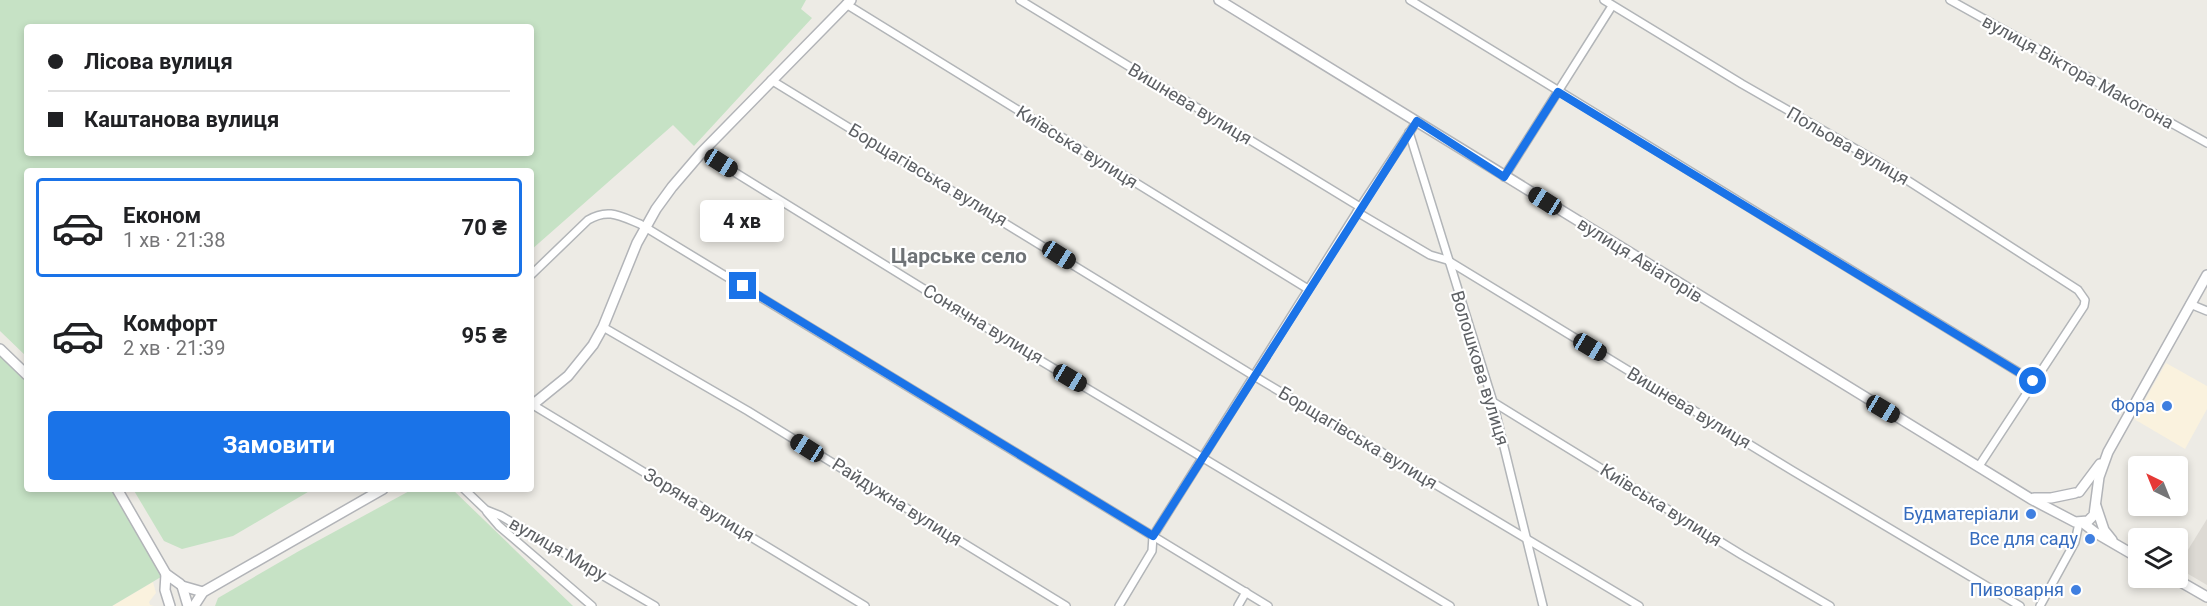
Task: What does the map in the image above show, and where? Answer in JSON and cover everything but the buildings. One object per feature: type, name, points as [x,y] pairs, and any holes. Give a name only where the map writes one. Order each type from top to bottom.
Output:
[{"type":"main road","name":"вулиця Авіаторів","points":[[1219,0],[1504,177],[2031,498],[2128,552]]},
{"type":"main road","points":[[534,403],[568,376],[593,345],[603,327],[637,243],[672,187],[702,152],[848,2]]},
{"type":"main road","points":[[2108,452],[2099,477],[2094,515],[2078,522],[2066,506],[2108,452],[2207,275]]},
{"type":"main road","points":[[0,349],[24,372]]},
{"type":"main road","points":[[119,492],[166,574],[181,585],[188,606]]},
{"type":"main road","points":[[194,606],[203,592],[377,492]]},
{"type":"main road","points":[[2031,498],[2051,498],[2077,493],[2090,495],[2096,504],[2104,530],[2115,544]]},
{"type":"main road","points":[[166,574],[165,590],[170,606]]},
{"type":"main road","points":[[165,590],[168,585],[175,582],[203,592]]},
{"type":"main road","points":[[2188,586],[2207,597]]},
{"type":"street","name":"Вишнева вулиця","points":[[1020,0],[1430,255],[1448,260],[1802,477],[2020,606]]},
{"type":"street","points":[[1410,0],[2033,381],[1979,466]]},
{"type":"street","name":"Польова вулиця","points":[[1604,0],[1742,84],[1882,164],[2078,290],[2085,300],[2084,306],[2033,381]]},
{"type":"street","name":"вулиця Віктора Макогона","points":[[1950,0],[2207,143]]},
{"type":"street","name":"Київська вулиця","points":[[848,2],[1308,289]]},
{"type":"street","points":[[1504,177],[1612,6]]},
{"type":"street","name":"Борщагівська вулиця","points":[[771,80],[1254,376],[1640,606]]},
{"type":"street","points":[[1119,606],[1152,551],[1153,536],[1417,121]]},
{"type":"street","name":"Волошкова вулиця","points":[[1409,132],[1493,402],[1544,606]]},
{"type":"street","name":"Сонячна вулиця","points":[[702,152],[1013,344],[1450,606]]},
{"type":"street","points":[[534,272],[588,220],[607,213],[623,217],[646,228],[1268,606]]},
{"type":"street","points":[[2190,304],[2207,311]]},
{"type":"street","name":"Райдужна вулиця","points":[[603,327],[748,411],[1066,606]]},
{"type":"street","name":"Київська вулиця","points":[[1493,402],[1742,555],[1830,606]]},
{"type":"street","name":"Зоряна вулиця","points":[[534,406],[865,606]]},
{"type":"street","name":"вулиця Миру","points":[[467,492],[486,510],[501,516],[655,606]]},
{"type":"street","points":[[486,510],[499,526],[592,606]]},
{"type":"street","points":[[2040,606],[2075,542],[2078,522]]},
{"type":"street","points":[[1238,606],[1246,592]]},
{"type":"shaded area","points":[[2166,363],[2207,386],[2207,409],[2185,449],[2134,419]]},
{"type":"shaded area","points":[[2207,519],[2207,585],[2188,574],[2188,550]]},
{"type":"shaded area","points":[[153,582],[156,593],[149,602],[154,606],[112,606]]},
{"type":"green space","points":[[0,0],[806,0],[801,9],[812,18],[694,146],[673,125],[534,247],[534,168],[24,168],[24,354],[0,331]]},
{"type":"green space","points":[[0,349],[24,372],[24,492],[119,492],[166,574],[112,606],[0,606]]},
{"type":"green space","points":[[135,492],[308,492],[233,536],[182,549],[164,541]]},
{"type":"green space","points":[[407,492],[455,492],[573,606],[215,606],[218,598]]},
{"type":"place","name":"Фора","points":[[2167,406]]},
{"type":"place","name":"Будматеріали","points":[[2031,514]]},
{"type":"place","name":"Все для саду","points":[[2090,539]]},
{"type":"place","name":"Пивоварня","points":[[2076,590]]},
{"type":"district","name":"Царське село","points":[[959,256]]},
{"type":"route","points":[[743,286],[1153,536],[1417,121],[1504,177],[1558,92],[2033,381]]}]
